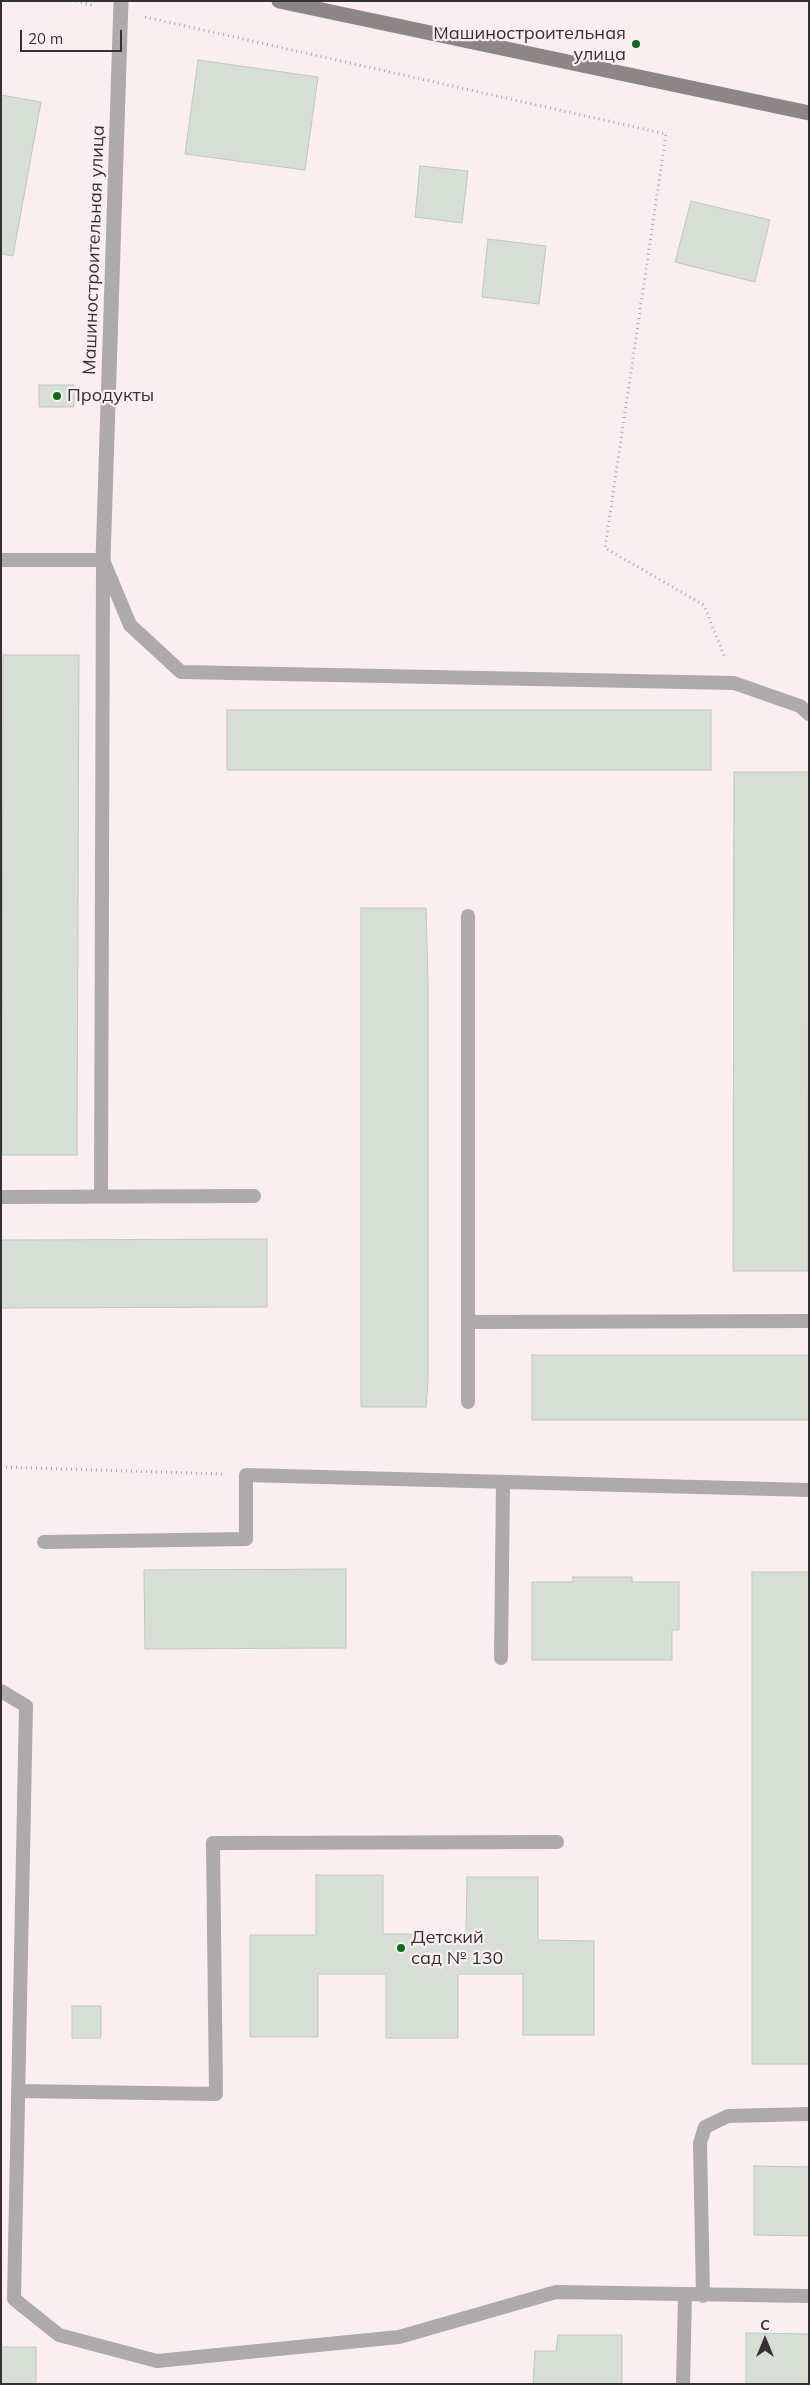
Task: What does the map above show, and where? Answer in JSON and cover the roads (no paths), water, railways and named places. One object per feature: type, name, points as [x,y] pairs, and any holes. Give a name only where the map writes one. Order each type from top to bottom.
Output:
[{"type":"main road","points":[[279,1],[809,113]]},
{"type":"street","name":"Машиностроительная улица","points":[[103,560],[121,6]]},
{"type":"lane","points":[[1,560],[103,560]]},
{"type":"lane","points":[[103,560],[130,624],[181,672],[734,683],[800,706],[809,714]]},
{"type":"lane","points":[[101,1196],[103,560]]},
{"type":"lane","points":[[468,916],[468,1402]]},
{"type":"lane","points":[[1,1197],[254,1196]]},
{"type":"lane","points":[[468,1322],[809,1321]]},
{"type":"lane","points":[[44,1542],[246,1539],[246,1475],[809,1490]]},
{"type":"lane","points":[[500,1658],[502,1482]]},
{"type":"lane","points":[[1,1691],[26,1706],[14,2299],[59,2336],[157,2361],[399,2337],[556,2292],[703,2296],[809,2296]]},
{"type":"lane","points":[[18,2090],[216,2094],[213,1843],[556,1842]]},
{"type":"lane","points":[[703,2296],[700,2143],[705,2127],[728,2116],[809,2114]]},
{"type":"lane","points":[[683,2384],[685,2295]]},
{"type":"place","name":"Машиностроительная улица","points":[[636,44]]},
{"type":"place","name":"Продукты","points":[[57,396]]},
{"type":"place","name":"Детский сад № 130","points":[[401,1948]]}]
